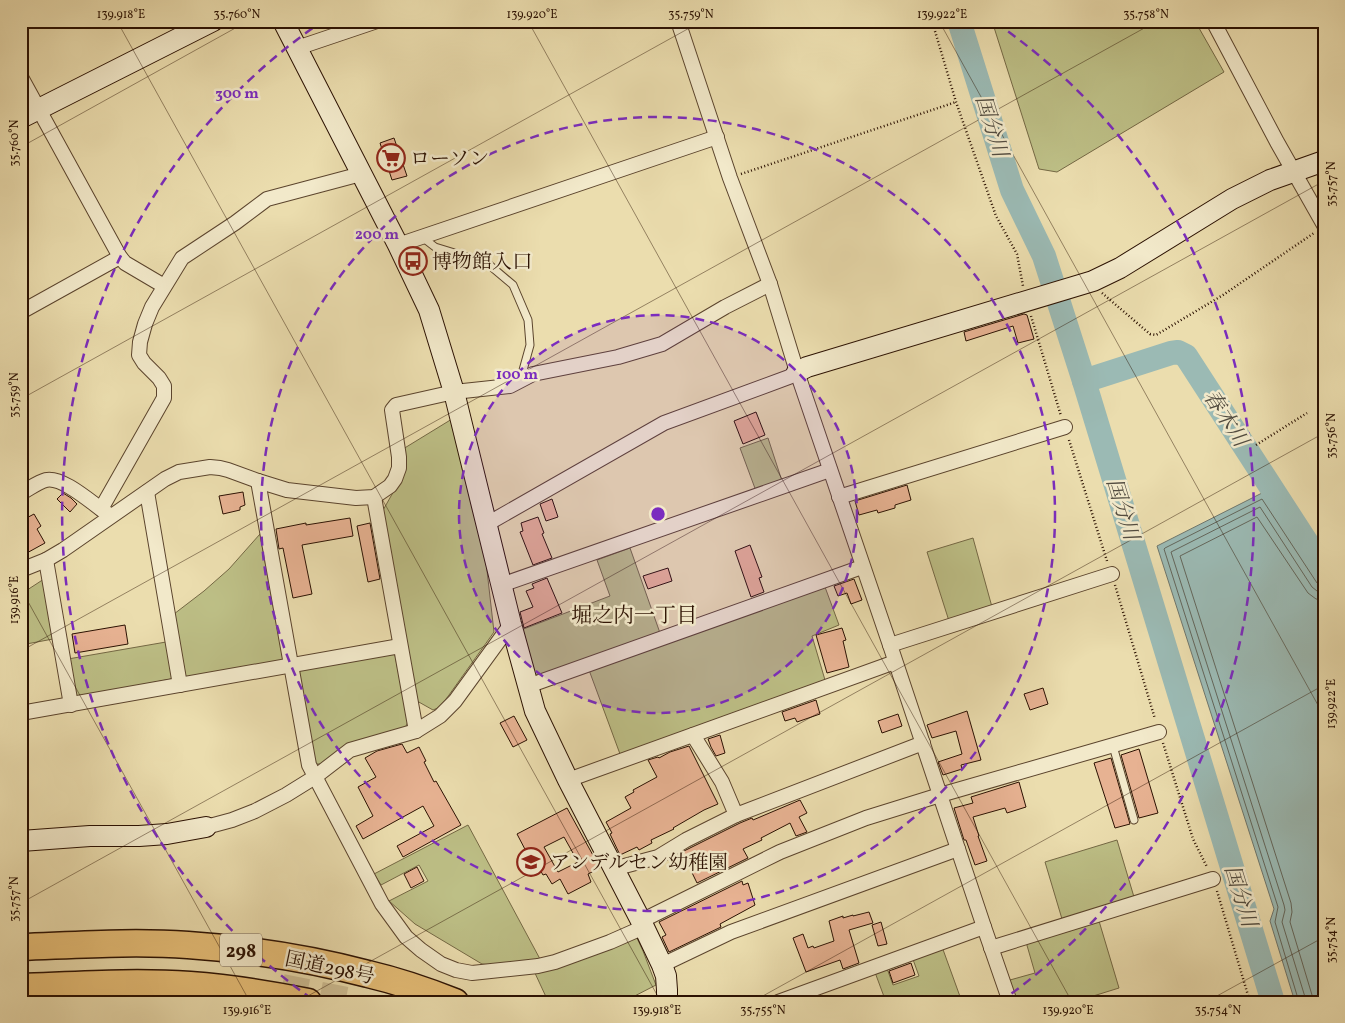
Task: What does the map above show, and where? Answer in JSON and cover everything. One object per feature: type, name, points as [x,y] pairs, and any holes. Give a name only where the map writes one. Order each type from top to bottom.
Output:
[{"type":"highway","name":"国道298号","points":[[21,948],[123,944],[188,945],[256,952],[368,973],[455,1002]]},
{"type":"highway","name":"国道298号","points":[[21,987],[116,984],[190,985],[253,991],[308,1002]]},
{"type":"street","points":[[30,113],[214,21]]},
{"type":"street","points":[[283,21],[398,245],[429,310],[454,392],[511,624],[535,711],[568,780],[643,924],[666,976],[667,1002]]},
{"type":"street","points":[[297,48],[377,21]]},
{"type":"street","points":[[678,21],[730,178],[770,284],[862,566],[1010,1002]]},
{"type":"street","points":[[1213,21],[1294,171],[1320,228]]},
{"type":"street","points":[[21,77],[30,113],[120,257],[125,263],[164,286]]},
{"type":"street","points":[[398,245],[717,136]]},
{"type":"street","points":[[487,524],[664,422],[789,377],[807,367],[1087,283],[1120,268],[1232,199],[1270,180],[1324,161]]},
{"type":"street","points":[[106,512],[164,398],[164,386],[139,355],[140,342],[152,307],[182,258],[235,223],[266,199],[361,174]]},
{"type":"street","points":[[21,312],[120,257]]},
{"type":"street","points":[[21,570],[46,560],[63,550],[106,512],[147,492],[172,474],[179,472],[210,467],[228,470],[287,490],[356,498],[374,497],[390,486],[399,468],[392,410],[396,405],[454,392],[510,386],[533,374],[618,357],[662,344],[725,306],[770,284]]},
{"type":"street","points":[[839,497],[1065,427]]},
{"type":"street","points":[[502,585],[830,470]]},
{"type":"street","points":[[21,492],[46,480],[53,480],[66,484],[106,512]]},
{"type":"street","points":[[258,481],[310,765],[382,904],[406,937],[441,964],[456,970],[472,973],[538,966],[573,956],[643,924],[780,852],[866,818],[1159,732]]},
{"type":"street","points":[[147,492],[180,685]]},
{"type":"street","points":[[374,497],[416,731]]},
{"type":"street","points":[[46,560],[71,704]]},
{"type":"street","points":[[528,686],[862,566]]},
{"type":"street","points":[[890,645],[1112,574]]},
{"type":"street","points":[[21,841],[90,836],[167,834],[206,827],[255,811],[315,777],[350,750],[416,731],[440,716],[455,701],[511,624]]},
{"type":"street","points":[[21,713],[400,646]]},
{"type":"street","points":[[568,780],[895,662]]},
{"type":"street","points":[[693,735],[722,782],[736,815]]},
{"type":"street","points":[[614,869],[658,857],[686,840],[736,815],[923,743]]},
{"type":"street","points":[[662,966],[731,932],[958,848]]},
{"type":"street","points":[[991,948],[1213,879]]},
{"type":"street","points":[[778,1002],[984,927]]},
{"type":"lane","points":[[422,237],[435,247],[487,263],[512,285],[528,320],[530,345],[519,381]]},
{"type":"lane","points":[[1113,746],[1134,820]]},
{"type":"path","points":[[932,21],[956,102],[996,216],[1016,254],[1065,427],[1112,574],[1159,732],[1193,839],[1213,879],[1250,1002]]},
{"type":"path","points":[[730,178],[956,102]]},
{"type":"path","points":[[1087,283],[1150,334],[1156,335],[1223,295],[1320,228]]},
{"type":"path","points":[[1256,445],[1307,413]]},
{"type":"green space","points":[[992,21],[1195,21],[1224,72],[1057,172],[1039,169]]},
{"type":"green space","points":[[452,419],[485,553],[494,632],[440,707],[433,710],[417,701],[382,512],[404,473],[403,449]]},
{"type":"green space","points":[[768,438],[782,481],[756,491],[740,448]]},
{"type":"green space","points":[[260,534],[283,659],[280,663],[186,678],[174,614],[229,569]]},
{"type":"green space","points":[[973,538],[992,607],[949,621],[927,552]]},
{"type":"green space","points":[[630,548],[660,633],[540,677],[533,675],[521,630],[610,596],[597,560]]},
{"type":"green space","points":[[44,579],[53,639],[21,645],[21,594]]},
{"type":"green space","points":[[825,587],[839,625],[812,636],[825,680],[620,754],[589,670]]},
{"type":"green space","points":[[166,642],[173,675],[171,679],[79,697],[76,695],[68,659]]},
{"type":"green space","points":[[390,653],[395,655],[408,722],[405,728],[350,744],[320,764],[316,764],[313,760],[297,672],[301,669]]},
{"type":"green space","points":[[468,825],[540,959],[492,965],[482,964],[415,924],[389,901],[428,881],[419,865],[381,885],[374,874]]},
{"type":"green space","points":[[1117,840],[1134,897],[1062,919],[1045,862]]},
{"type":"green space","points":[[1099,921],[1119,988],[1074,1002],[1016,1002],[1010,980],[1035,973],[1026,942]]},
{"type":"green space","points":[[636,936],[656,985],[623,1002],[555,1002],[547,999],[534,971]]},
{"type":"green space","points":[[941,944],[962,1002],[919,1002],[917,996],[903,1002],[886,1002],[873,967],[885,963],[893,985],[919,976],[911,954]]},
{"type":"water","points":[[1264,492],[1324,584],[1324,1002],[1295,1002],[1270,921],[1274,909],[1157,546]]},
{"type":"building","points":[[394,138],[407,176],[392,180],[380,143]]},
{"type":"building","points":[[1024,314],[1027,315],[1034,339],[1018,343],[1013,326],[966,341],[964,332]]},
{"type":"building","points":[[756,412],[765,435],[743,444],[734,421]]},
{"type":"building","points":[[907,485],[911,500],[895,505],[895,508],[878,513],[877,510],[859,515],[855,501]]},
{"type":"building","points":[[243,492],[245,505],[240,507],[240,510],[223,514],[219,496]]},
{"type":"building","points":[[63,493],[77,504],[70,512],[57,499]]},
{"type":"building","points":[[552,499],[558,517],[546,521],[540,504]]},
{"type":"building","points":[[34,514],[41,526],[37,529],[45,543],[25,554],[27,558],[21,560],[21,521]]},
{"type":"building","points":[[538,517],[544,533],[542,534],[552,558],[533,565],[520,532],[523,531],[521,523]]},
{"type":"building","points":[[350,518],[353,536],[302,545],[312,594],[293,598],[283,548],[279,549],[276,529],[306,523],[306,525]]},
{"type":"building","points":[[370,523],[380,579],[368,582],[357,526]]},
{"type":"building","points":[[750,545],[762,577],[759,578],[764,592],[751,597],[735,551]]},
{"type":"building","points":[[668,568],[672,581],[648,589],[643,576]]},
{"type":"building","points":[[547,578],[562,613],[524,628],[520,612],[533,607],[526,591],[534,588],[532,584]]},
{"type":"building","points":[[854,579],[862,600],[851,604],[847,593],[838,596],[834,586]]},
{"type":"building","points":[[125,625],[128,644],[75,653],[72,634]]},
{"type":"building","points":[[842,628],[846,640],[843,641],[849,667],[827,673],[816,635]]},
{"type":"building","points":[[1043,688],[1048,704],[1030,710],[1024,694]]},
{"type":"building","points":[[816,700],[820,714],[797,722],[795,718],[785,721],[782,712]]},
{"type":"building","points":[[967,711],[981,760],[961,765],[962,769],[943,775],[938,762],[962,754],[956,731],[932,738],[927,725]]},
{"type":"building","points":[[898,714],[902,726],[882,733],[878,721]]},
{"type":"building","points":[[514,716],[527,740],[513,747],[500,723]]},
{"type":"building","points":[[720,735],[725,753],[716,756],[708,739]]},
{"type":"building","points":[[402,744],[407,753],[419,747],[434,782],[436,781],[461,825],[403,857],[397,846],[434,826],[423,806],[363,839],[356,826],[373,816],[358,787],[376,777],[365,758],[377,751]]},
{"type":"building","points":[[689,746],[718,804],[651,840],[652,843],[639,850],[637,847],[620,855],[606,822],[631,808],[625,797],[634,792],[633,790],[657,777],[648,760],[659,758]]},
{"type":"building","points":[[1139,749],[1158,813],[1139,818],[1121,755]]},
{"type":"building","points":[[1111,758],[1130,824],[1115,828],[1094,763]]},
{"type":"building","points":[[1019,782],[1026,807],[1007,813],[1005,808],[973,817],[987,861],[975,865],[966,840],[964,840],[954,808],[973,803],[971,797]]},
{"type":"building","points":[[800,800],[807,813],[799,817],[807,832],[796,836],[790,823],[743,849],[748,858],[697,883],[682,852],[740,823],[752,818],[753,820]]},
{"type":"building","points":[[567,808],[600,868],[588,874],[591,882],[568,894],[560,879],[552,884],[546,874],[543,875],[531,854],[528,855],[517,834]],"holes":[[[564,837],[578,862],[558,872],[544,847]]]},
{"type":"building","points":[[417,867],[424,881],[411,888],[404,874]]},
{"type":"building","points":[[742,881],[743,885],[748,883],[755,905],[720,924],[721,927],[669,952],[662,937],[666,935],[659,922]]},
{"type":"building","points":[[869,912],[873,923],[849,930],[859,963],[843,969],[840,960],[806,972],[793,938],[803,934],[808,948],[813,946],[814,948],[834,941],[829,921],[843,916],[843,918]]},
{"type":"building","points":[[881,922],[887,944],[878,946],[872,925]]},
{"type":"building","points":[[911,963],[915,975],[893,983],[889,971]]},
{"type":"waterway","name":"国分川","points":[[959,21],[1012,190],[1044,256],[1084,381],[1273,1002]]},
{"type":"waterway","name":"春木川","points":[[1084,381],[1171,353],[1178,352],[1186,356],[1324,569]]},
{"type":"tunnel","points":[[282,987],[357,1002]]},
{"type":"place","name":"ローソン","points":[[391,158]]},
{"type":"place","name":"博物館入口","points":[[413,261]]},
{"type":"place","name":"アンデルセン幼稚園","points":[[531,862]]},
{"type":"district","name":"堀之内一丁目","points":[[634,615]]}]
